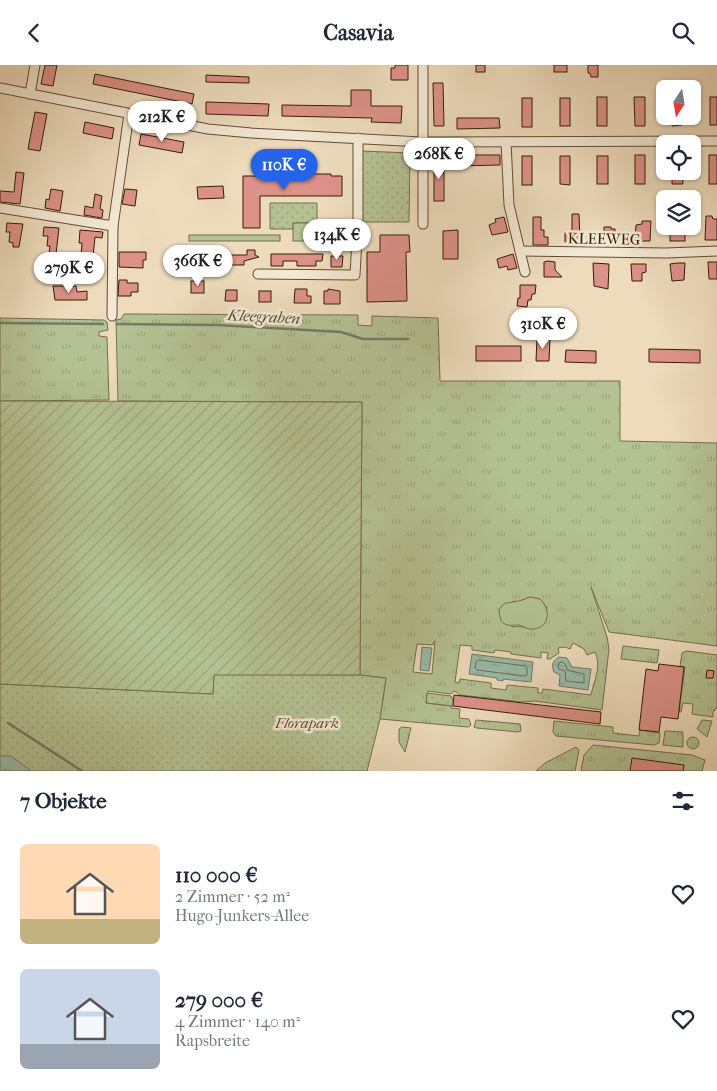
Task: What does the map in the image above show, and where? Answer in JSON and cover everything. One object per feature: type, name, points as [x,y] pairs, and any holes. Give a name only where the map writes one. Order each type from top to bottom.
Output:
[{"type":"street","points":[[30,94],[35,65]]},
{"type":"street","points":[[423,65],[423,224]]},
{"type":"street","points":[[0,88],[208,129],[422,142],[717,141]]},
{"type":"street","points":[[112,316],[113,226],[129,114]]},
{"type":"street","points":[[258,274],[355,275],[358,221],[358,138]]},
{"type":"street","points":[[506,141],[509,205],[525,272]]},
{"type":"street","points":[[0,208],[113,226]]},
{"type":"street","name":"KLEEWEG","points":[[520,251],[666,253],[717,251]]},
{"type":"green space","points":[[362,151],[410,153],[409,222],[361,222]]},
{"type":"green space","points":[[270,203],[317,203],[317,223],[293,223],[293,229],[270,229]]},
{"type":"green space","points":[[293,223],[327,223],[327,241],[293,241]]},
{"type":"green space","points":[[189,235],[280,235],[280,241],[189,241]]},
{"type":"green space","points":[[124,314],[358,315],[358,325],[372,326],[372,316],[438,318],[440,381],[620,381],[620,441],[717,443],[717,646],[609,632],[591,587],[609,649],[602,710],[535,701],[522,702],[460,695],[455,691],[451,694],[428,691],[426,703],[460,709],[459,718],[469,719],[471,725],[468,727],[380,719],[386,678],[360,675],[362,402],[118,401],[116,320],[121,319]],"holes":[[[530,597],[540,599],[547,608],[540,627],[532,629],[519,626],[512,627],[513,601],[517,602]],[[435,641],[432,674],[413,672],[417,644],[433,645]],[[573,643],[584,649],[587,655],[595,652],[598,668],[591,695],[543,689],[542,693],[538,693],[538,688],[507,685],[506,690],[491,688],[491,683],[460,679],[459,683],[455,682],[460,645],[472,646],[472,650],[494,653],[495,650],[541,658],[541,652],[548,653],[547,659],[559,653],[558,648],[565,647],[570,649]]]},
{"type":"green space","points":[[0,318],[104,320],[107,322],[108,330],[99,332],[99,336],[107,337],[109,400],[0,401]]},
{"type":"green space","points":[[0,401],[362,402],[360,675],[214,675],[213,694],[0,684]]},
{"type":"green space","points":[[530,597],[540,599],[544,603],[547,617],[543,625],[532,629],[519,625],[507,625],[501,621],[499,612],[504,604],[521,601]]},
{"type":"green space","points":[[623,646],[659,650],[657,663],[621,659]]},
{"type":"green space","points":[[687,651],[717,655],[717,708],[713,712],[713,717],[692,714],[693,704],[683,703],[681,712],[679,712],[685,667],[680,666],[682,653]]},
{"type":"green space","name":"Florapark","points":[[214,675],[360,675],[386,678],[380,719],[367,771],[0,771],[0,684],[213,694]]},
{"type":"green space","points":[[427,693],[451,696],[453,706],[426,703]]},
{"type":"green space","points":[[476,720],[520,724],[521,731],[477,728],[474,727]]},
{"type":"green space","points":[[702,720],[712,721],[707,737],[697,729]]},
{"type":"green space","points":[[554,721],[613,727],[613,733],[639,736],[640,730],[660,733],[659,743],[654,745],[556,736],[553,732]]},
{"type":"green space","points":[[402,727],[411,728],[405,752],[399,742],[399,729]]},
{"type":"green space","points":[[665,731],[683,732],[683,747],[663,745]]},
{"type":"green space","points":[[691,737],[695,737],[699,743],[695,749],[691,749],[687,745],[687,741]]},
{"type":"green space","points":[[593,745],[692,755],[705,760],[702,771],[581,771],[584,755]]},
{"type":"green space","points":[[576,747],[579,750],[575,771],[536,771],[545,763]]},
{"type":"water","points":[[422,647],[432,648],[429,671],[420,670]]},
{"type":"water","points":[[472,654],[533,662],[531,682],[503,679],[503,681],[497,680],[497,678],[469,674]]},
{"type":"water","points":[[559,657],[567,658],[572,667],[591,669],[588,690],[559,686],[560,675],[554,672],[553,665],[554,661]]},
{"type":"water","points":[[0,756],[11,756],[31,771],[0,771]]},
{"type":"building","points":[[45,65],[57,65],[53,86],[41,84]]},
{"type":"building","points":[[395,65],[408,65],[408,80],[391,80],[391,68],[395,68]]},
{"type":"building","points":[[476,65],[485,65],[485,72],[476,72]]},
{"type":"building","points":[[554,65],[567,65],[567,72],[554,72]]},
{"type":"building","points":[[588,65],[598,65],[598,77],[591,77],[590,73],[588,73]]},
{"type":"building","points":[[95,74],[194,94],[192,104],[93,84]]},
{"type":"building","points":[[206,75],[249,77],[249,83],[206,82]]},
{"type":"building","points":[[433,83],[443,83],[444,126],[434,126]]},
{"type":"building","points":[[351,90],[371,90],[371,106],[402,106],[401,123],[371,122],[372,118],[282,116],[282,105],[351,106]]},
{"type":"building","points":[[597,97],[607,97],[607,126],[597,126]]},
{"type":"building","points":[[634,97],[645,97],[645,126],[635,126]]},
{"type":"building","points":[[710,97],[717,97],[717,125],[710,125]]},
{"type":"building","points":[[522,98],[532,98],[532,127],[522,127]]},
{"type":"building","points":[[560,98],[570,98],[570,126],[560,126]]},
{"type":"building","points":[[206,102],[269,104],[268,116],[206,114]]},
{"type":"building","points":[[35,112],[47,114],[40,151],[28,149]]},
{"type":"building","points":[[457,118],[499,118],[500,128],[457,129]]},
{"type":"building","points":[[85,122],[114,128],[112,139],[83,133]]},
{"type":"building","points":[[141,134],[184,142],[182,153],[139,145]]},
{"type":"building","points":[[457,155],[500,155],[500,165],[457,166]]},
{"type":"building","points":[[635,155],[645,155],[645,184],[635,184]]},
{"type":"building","points":[[709,155],[717,155],[717,184],[709,184]]},
{"type":"building","points":[[522,156],[532,156],[532,185],[522,185]]},
{"type":"building","points":[[560,156],[570,156],[570,185],[560,184]]},
{"type":"building","points":[[597,156],[608,156],[608,184],[597,184]]},
{"type":"building","points":[[434,158],[444,158],[444,201],[434,201]]},
{"type":"building","points":[[16,172],[24,173],[20,204],[0,202],[0,191],[14,192]]},
{"type":"building","points":[[277,174],[331,174],[331,176],[342,176],[342,196],[260,196],[260,228],[243,228],[243,176],[277,176]]},
{"type":"building","points":[[672,180],[683,180],[683,184],[672,184]]},
{"type":"building","points":[[223,186],[224,198],[198,199],[197,187]]},
{"type":"building","points":[[51,189],[63,191],[60,211],[45,208],[46,199],[49,200]]},
{"type":"building","points":[[125,189],[137,190],[135,206],[122,204]]},
{"type":"building","points":[[95,194],[102,196],[100,209],[103,210],[102,218],[84,215],[85,206],[93,208]]},
{"type":"building","points":[[572,214],[579,214],[580,241],[565,242],[565,233],[572,233]]},
{"type":"building","points":[[706,216],[712,216],[713,219],[717,219],[717,240],[705,240]]},
{"type":"building","points":[[504,217],[508,232],[492,235],[489,225],[496,222],[495,219]]},
{"type":"building","points":[[533,217],[541,217],[541,230],[544,230],[544,237],[548,237],[548,245],[533,245]]},
{"type":"building","points":[[642,221],[651,221],[650,241],[635,241],[636,225],[642,224]]},
{"type":"building","points":[[7,223],[23,224],[19,247],[13,247],[13,243],[9,242],[10,232],[6,232]]},
{"type":"building","points":[[44,227],[59,228],[56,254],[49,254],[50,246],[47,246],[48,236],[43,236]]},
{"type":"building","points":[[604,227],[615,229],[615,241],[600,241],[600,232],[604,232]]},
{"type":"building","points":[[80,230],[103,232],[102,238],[95,237],[93,257],[81,256]]},
{"type":"building","points":[[458,230],[458,259],[443,259],[443,231]]},
{"type":"building","points":[[380,235],[409,235],[410,252],[406,252],[407,301],[367,302],[367,252],[380,252]]},
{"type":"building","points":[[670,235],[685,235],[685,241],[670,241]]},
{"type":"building","points":[[247,250],[255,250],[255,255],[259,257],[244,261],[244,265],[230,265],[230,255],[247,255]]},
{"type":"building","points":[[119,252],[146,252],[143,268],[119,267]]},
{"type":"building","points":[[271,254],[323,254],[322,261],[316,261],[316,266],[297,266],[297,261],[283,261],[283,266],[271,266]]},
{"type":"building","points":[[513,254],[517,268],[508,270],[507,266],[499,268],[497,259]]},
{"type":"building","points":[[193,255],[208,255],[208,267],[193,267]]},
{"type":"building","points":[[331,256],[343,256],[342,267],[331,267]]},
{"type":"building","points":[[544,262],[555,262],[555,270],[562,277],[544,277]]},
{"type":"building","points":[[708,262],[717,262],[717,279],[709,279]]},
{"type":"building","points":[[593,263],[609,264],[608,289],[594,286]]},
{"type":"building","points":[[685,263],[684,280],[672,281],[670,264]]},
{"type":"building","points":[[631,264],[646,264],[646,272],[642,273],[642,281],[632,281]]},
{"type":"building","points":[[119,280],[127,280],[127,283],[138,283],[138,292],[131,292],[131,296],[118,296]]},
{"type":"building","points":[[191,281],[204,281],[204,293],[191,293]]},
{"type":"building","points":[[520,285],[536,285],[535,294],[532,294],[531,300],[528,300],[527,307],[517,306],[518,298],[520,298]]},
{"type":"building","points":[[53,286],[76,286],[77,292],[87,291],[87,300],[55,300]]},
{"type":"building","points":[[295,289],[307,289],[307,296],[311,296],[311,303],[294,303]]},
{"type":"building","points":[[328,289],[340,291],[340,304],[324,304],[324,291],[328,291]]},
{"type":"building","points":[[226,290],[237,290],[237,301],[225,301]]},
{"type":"building","points":[[259,291],[271,291],[271,302],[259,302]]},
{"type":"building","points":[[537,338],[550,339],[549,361],[536,361]]},
{"type":"building","points":[[476,346],[521,346],[521,361],[476,361]]},
{"type":"building","points":[[649,349],[700,350],[700,363],[649,362]]},
{"type":"building","points":[[566,350],[596,351],[596,363],[565,362]]},
{"type":"building","points":[[659,664],[684,667],[678,719],[661,717],[659,732],[639,730],[646,669],[658,671]]},
{"type":"building","points":[[707,670],[714,671],[713,678],[706,678]]},
{"type":"building","points":[[454,695],[601,712],[600,724],[453,706]]},
{"type":"building","points":[[632,758],[684,765],[683,771],[630,771]]},
{"type":"waterway","name":"Kleegraben","points":[[0,323],[103,324]]},
{"type":"waterway","name":"Kleegraben","points":[[117,324],[217,325],[341,332],[363,339],[408,339]]},
{"type":"waterway","points":[[8,723],[82,771]]}]
